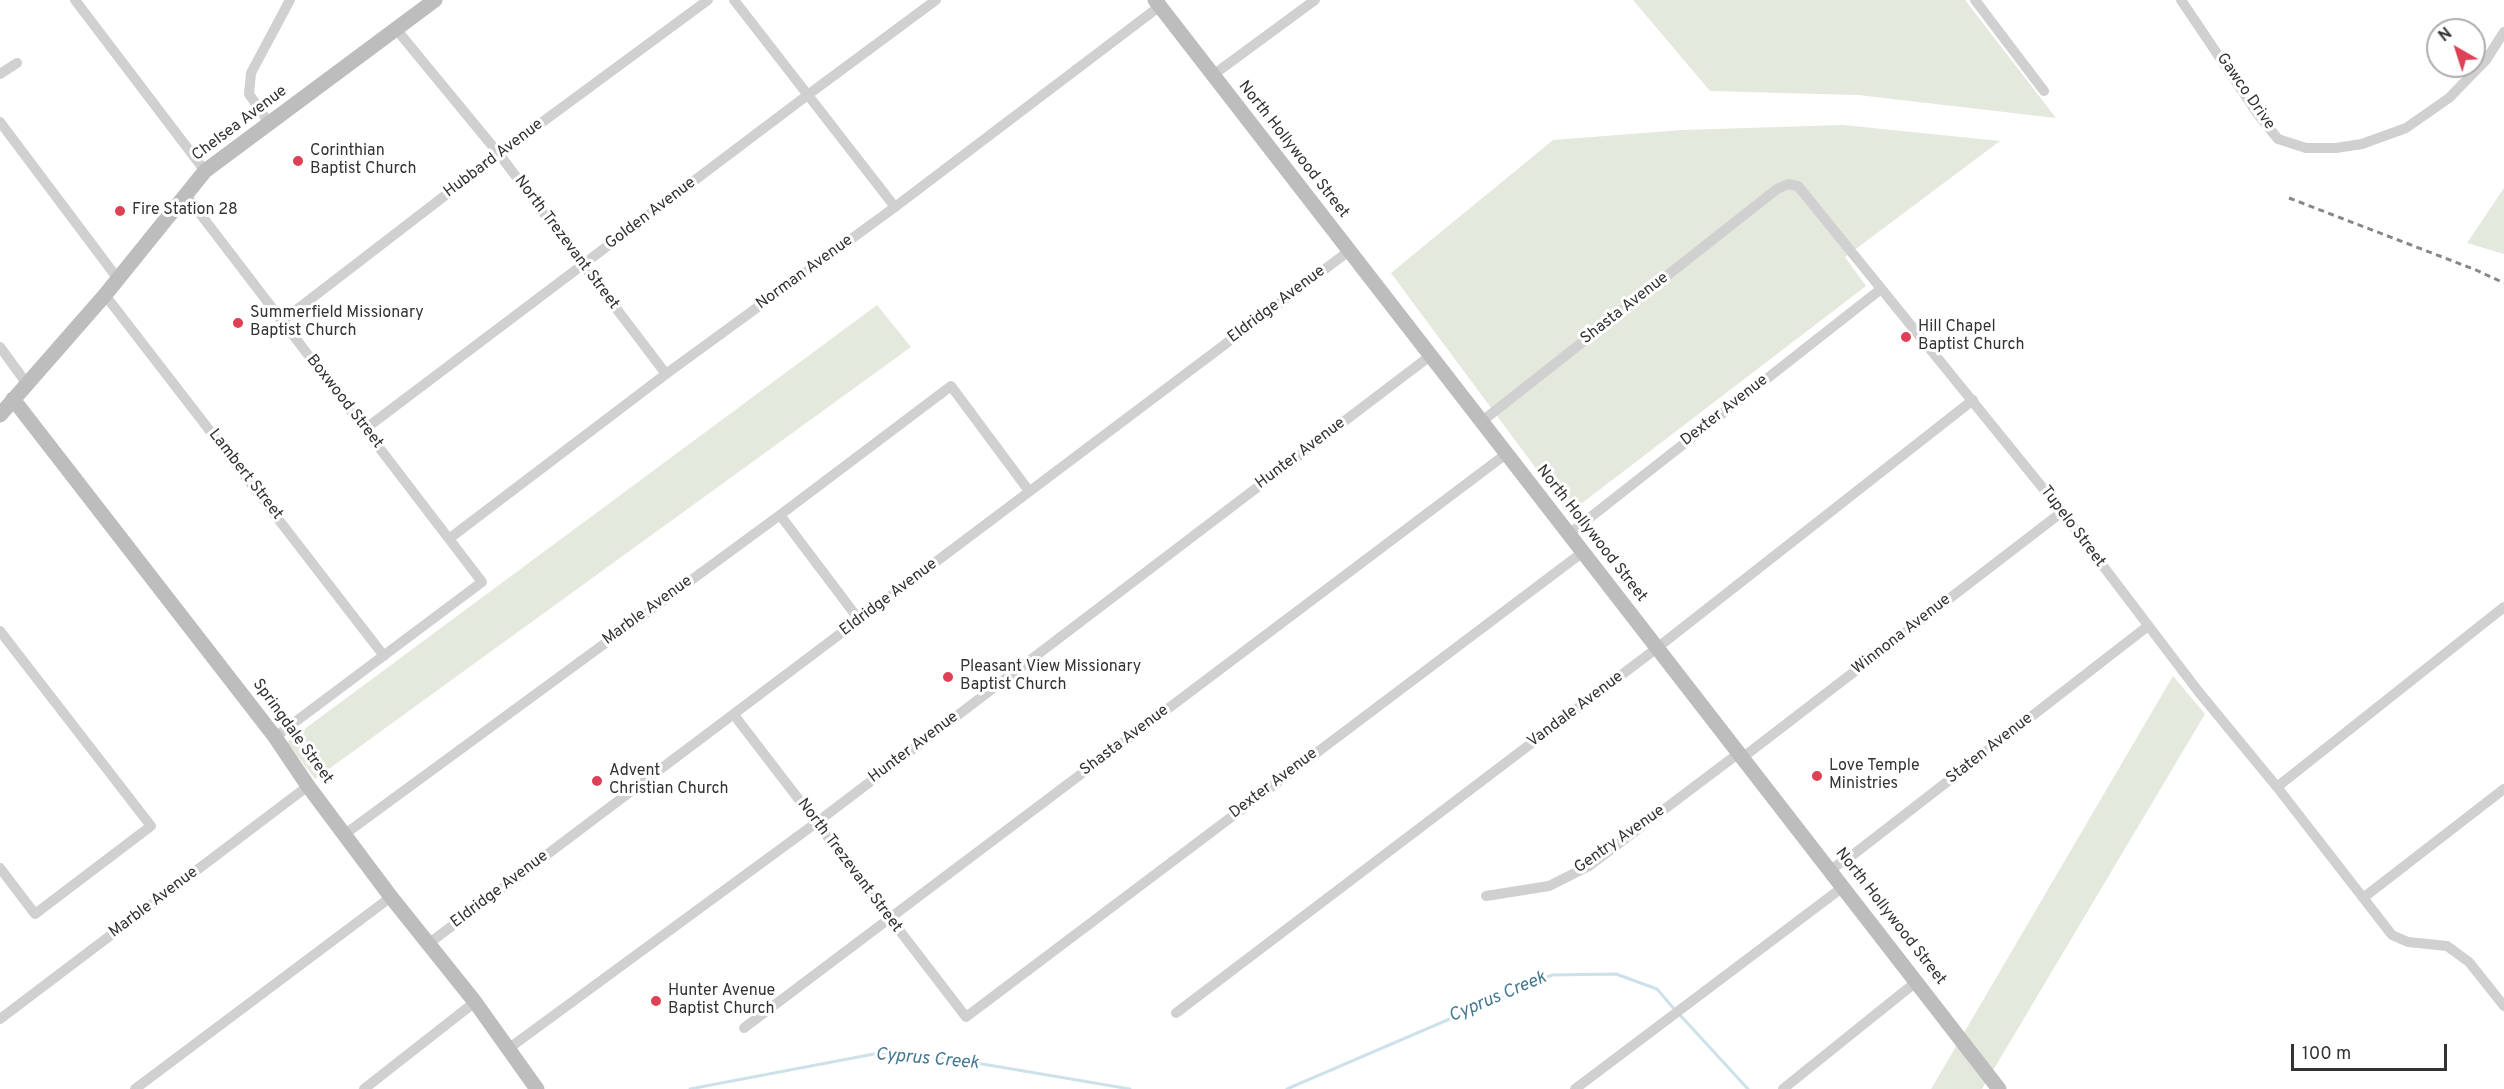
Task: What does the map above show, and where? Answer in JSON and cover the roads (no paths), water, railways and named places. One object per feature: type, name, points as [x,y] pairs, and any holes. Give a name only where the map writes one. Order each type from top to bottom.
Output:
[{"type":"main road","name":"Chelsea Avenue","points":[[0,415],[105,295],[205,171],[435,0]]},
{"type":"main road","name":"North Hollywood Street","points":[[1157,3],[2000,1089]]},
{"type":"main road","name":"Springdale Street","points":[[14,399],[275,737],[308,786],[391,897],[475,1002],[537,1089]]},
{"type":"street","points":[[75,0],[205,171]]},
{"type":"street","points":[[269,123],[249,94],[251,73],[290,0]]},
{"type":"street","name":"Hubbard Avenue","points":[[282,321],[499,154],[708,0]]},
{"type":"street","points":[[734,0],[895,207]]},
{"type":"street","name":"Golden Avenue","points":[[365,429],[936,0]]},
{"type":"street","points":[[1213,75],[1315,0]]},
{"type":"street","points":[[1975,0],[2044,91]]},
{"type":"street","name":"Gawco Drive","points":[[2181,0],[2257,113],[2278,139],[2306,148],[2336,148],[2362,144],[2406,128],[2449,98],[2486,60],[2504,32]]},
{"type":"street","name":"Norman Avenue","points":[[450,538],[666,374],[895,207],[1157,3]]},
{"type":"street","name":"North Trezevant Street","points":[[396,29],[499,154],[666,374]]},
{"type":"street","points":[[0,74],[17,63]]},
{"type":"street","points":[[0,122],[118,279]]},
{"type":"street","name":"Tupelo Street","points":[[1768,196],[1788,184],[1803,189],[2062,512],[2148,626],[2392,935],[2408,942],[2447,946],[2469,962],[2504,1006]]},
{"type":"street","name":"Boxwood Street","points":[[185,194],[482,582],[384,656]]},
{"type":"street","name":"Shasta Avenue","points":[[1481,422],[1768,196]]},
{"type":"street","name":"Eldridge Avenue","points":[[428,944],[860,621],[1348,250]]},
{"type":"street","name":"Dexter Avenue","points":[[1569,534],[1881,289]]},
{"type":"street","name":"Lambert Street","points":[[105,295],[384,656]]},
{"type":"street","points":[[0,347],[27,384]]},
{"type":"street","name":"Hunter Avenue","points":[[508,1050],[816,822],[1430,356]]},
{"type":"street","name":"Marble Avenue","points":[[345,834],[780,515],[951,386],[1029,492]]},
{"type":"street","name":"Vandale Avenue","points":[[1176,1013],[1657,648],[1973,400]]},
{"type":"street","name":"Shasta Avenue","points":[[744,1028],[1506,454]]},
{"type":"street","name":"Winnona Avenue","points":[[1741,755],[2062,512]]},
{"type":"street","points":[[780,515],[860,621]]},
{"type":"street","name":"Dexter Avenue","points":[[966,1017],[1583,552]]},
{"type":"street","points":[[2277,787],[2504,607]]},
{"type":"street","name":"Staten Avenue","points":[[1830,870],[1854,854],[2148,626]]},
{"type":"street","points":[[0,631],[151,826],[35,914],[0,868]]},
{"type":"street","points":[[275,737],[384,656]]},
{"type":"street","name":"North Trezevant Street","points":[[734,715],[888,919],[966,1017]]},
{"type":"street","name":"Gentry Avenue","points":[[1486,896],[1549,886],[1589,866],[1741,755]]},
{"type":"street","name":"Marble Avenue","points":[[0,1019],[308,786]]},
{"type":"street","points":[[2363,898],[2504,789]]},
{"type":"street","points":[[1575,1089],[1843,887]]},
{"type":"street","points":[[135,1089],[391,897]]},
{"type":"street","points":[[1784,1089],[1916,982]]},
{"type":"street","points":[[364,1089],[475,1002]]},
{"type":"waterway","name":"Cyprus Creek","points":[[1287,1089],[1552,975],[1616,974],[1657,989],[1675,1010]]},
{"type":"waterway","name":"Cyprus Creek","points":[[1680,1015],[1748,1089]]},
{"type":"waterway","name":"Cyprus Creek","points":[[690,1089],[874,1054],[941,1057],[1130,1089]]},
{"type":"railway","points":[[2289,198],[2504,283]]},
{"type":"place","name":"Corinthian Baptist Church","points":[[298,161]]},
{"type":"place","name":"Fire Station 28","points":[[120,211]]},
{"type":"place","name":"Summerfield Missionary Baptist Church","points":[[238,323]]},
{"type":"place","name":"Hill Chapel Baptist Church","points":[[1906,337]]},
{"type":"place","name":"Pleasant View Missionary Baptist Church","points":[[948,677]]},
{"type":"place","name":"Love Temple Ministries","points":[[1817,776]]},
{"type":"place","name":"Advent Christian Church","points":[[597,781]]},
{"type":"place","name":"Hunter Avenue Baptist Church","points":[[656,1001]]}]
